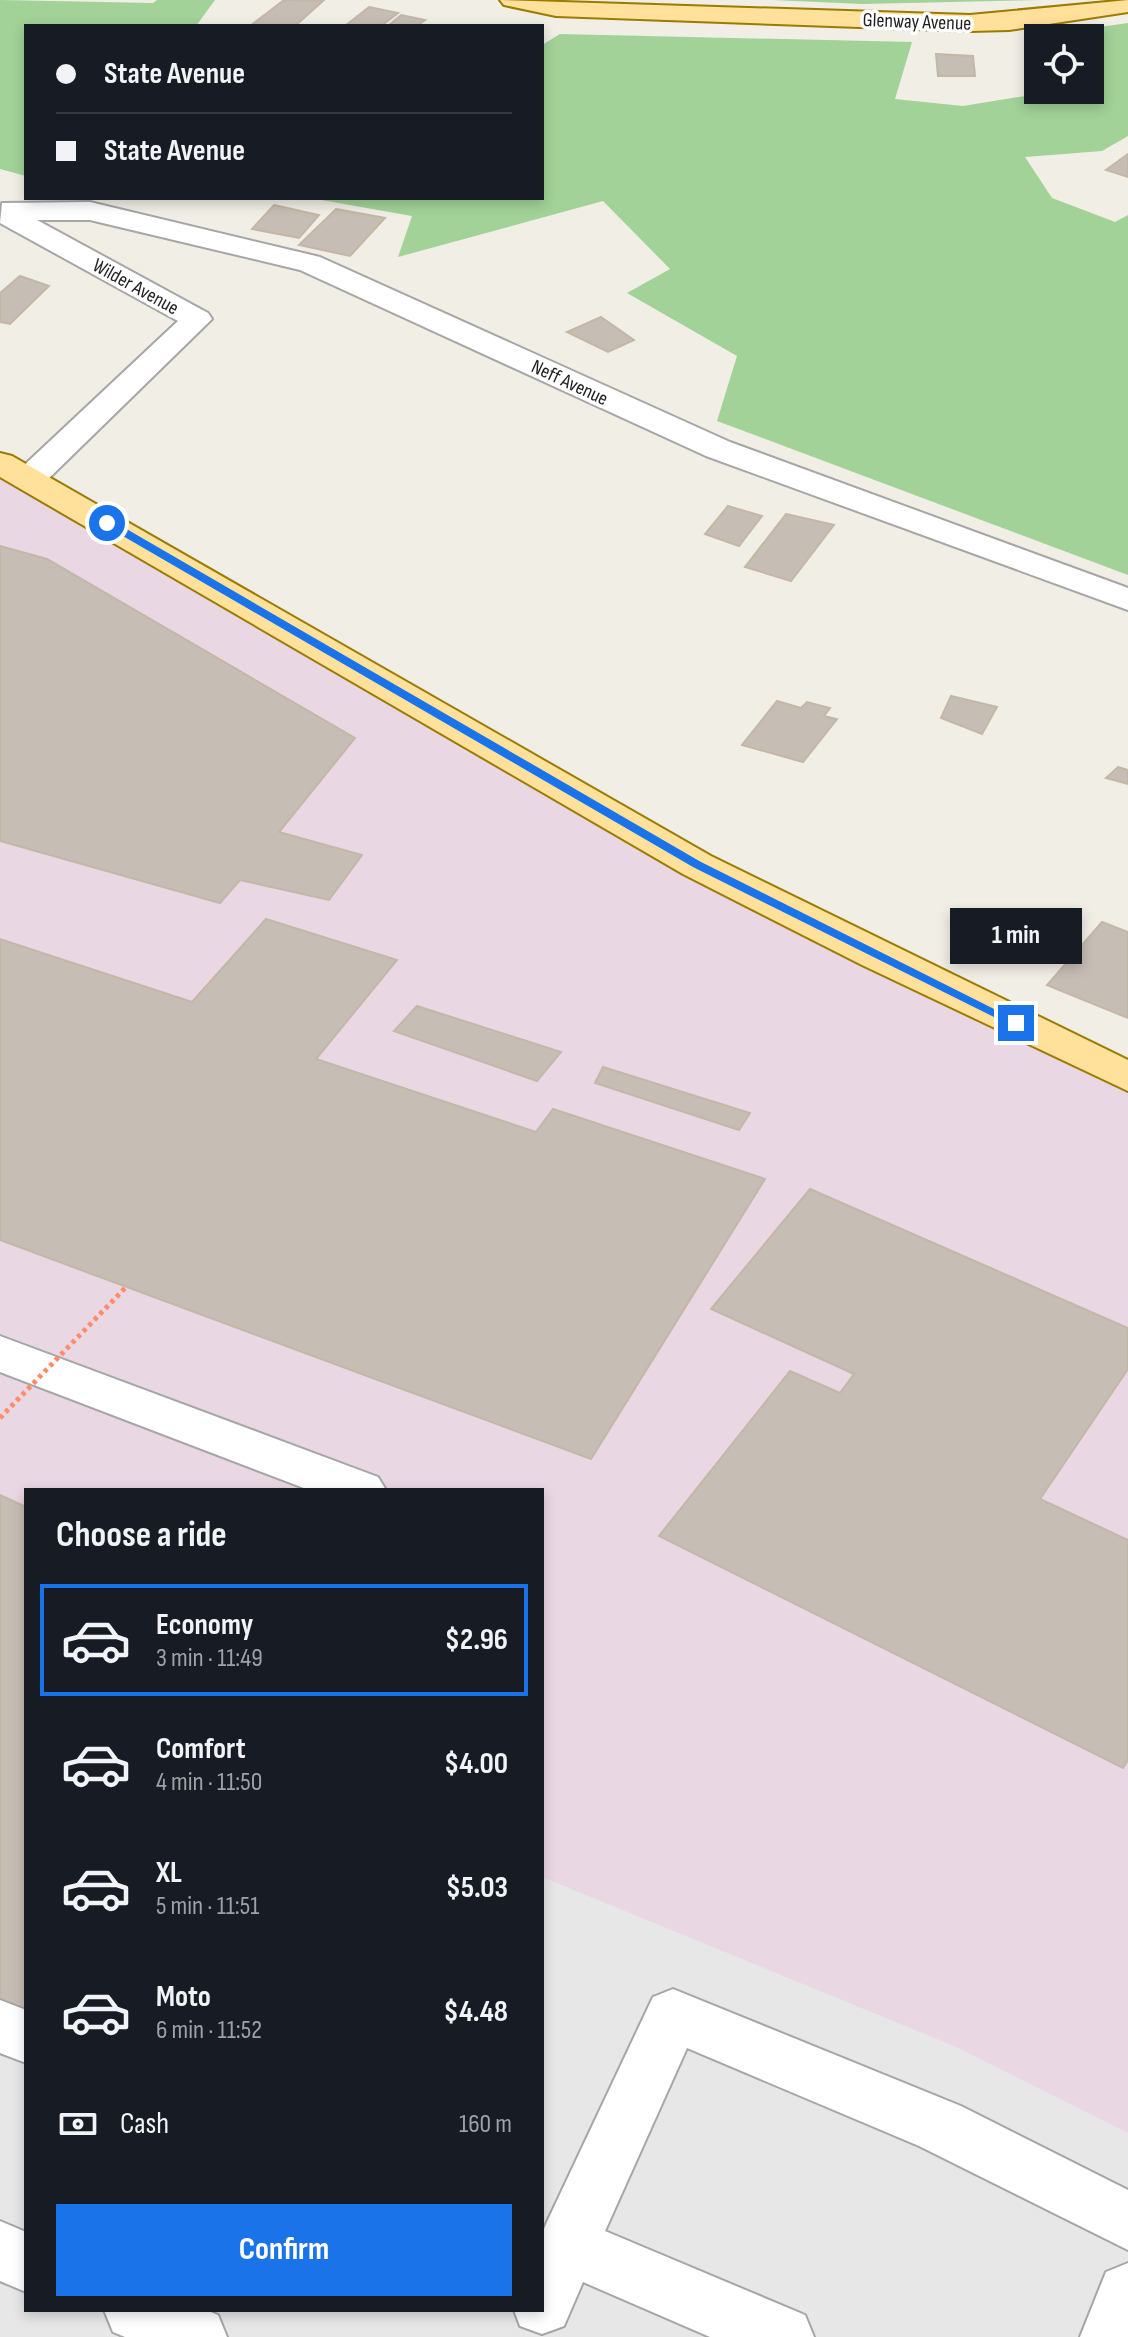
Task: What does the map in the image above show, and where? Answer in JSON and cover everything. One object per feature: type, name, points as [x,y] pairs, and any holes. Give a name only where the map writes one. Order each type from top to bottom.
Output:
[{"type":"main road","name":"Glenway Avenue","points":[[513,0],[556,8],[970,23],[1009,22],[1128,4]]},
{"type":"main road","points":[[15,471],[697,865],[1128,1077]]},
{"type":"street","name":"Neff Avenue","points":[[1,212],[90,211],[310,263],[718,449],[1128,600]]},
{"type":"street","name":"Wilder Avenue","points":[[1,212],[197,319],[15,471]]},
{"type":"street","points":[[0,1353],[356,1488]]},
{"type":"street","points":[[544,2299],[673,2015],[940,2126],[1128,2221]]},
{"type":"street","points":[[0,2026],[24,2036]]},
{"type":"street","points":[[568,2245],[783,2337]]},
{"type":"street","points":[[0,2251],[24,2261]]},
{"type":"street","points":[[1111,2337],[1128,2293]]},
{"type":"street","points":[[140,2312],[196,2337]]},
{"type":"street","points":[[527,2337],[538,2312]]},
{"type":"path","points":[[0,1418],[126,1287]]},
{"type":"shaded area","points":[[0,463],[697,865],[1128,1077],[1128,2337],[0,2337]]},
{"type":"shaded area","points":[[544,1878],[954,2046],[1128,2133],[1128,2337],[0,2337],[0,2000],[24,2010],[24,2312],[544,2312]]},
{"type":"green space","points":[[0,0],[153,3],[157,0],[215,0],[197,24],[24,24],[24,175],[0,169]]},
{"type":"green space","points":[[773,0],[1041,0],[862,4]]},
{"type":"green space","points":[[1128,23],[1128,136],[1102,151],[1025,157],[1052,198],[1115,222],[1128,215],[1128,575],[717,421],[737,356],[627,293],[670,269],[603,201],[398,257],[412,216],[321,200],[544,200],[544,44],[560,34],[912,42],[895,99],[963,106],[1024,96],[1024,104],[1104,104],[1104,26]]},
{"type":"building","points":[[284,0],[323,1],[297,24],[253,24]]},
{"type":"building","points":[[369,7],[398,13],[384,24],[348,24]]},
{"type":"building","points":[[401,15],[425,20],[420,24],[390,24]]},
{"type":"building","points":[[936,54],[973,56],[975,76],[938,76]]},
{"type":"building","points":[[1128,154],[1128,177],[1106,170]]},
{"type":"building","points":[[274,205],[319,215],[299,238],[252,229]]},
{"type":"building","points":[[336,209],[385,218],[350,256],[299,245]]},
{"type":"building","points":[[20,276],[49,286],[10,324],[0,322],[0,293]]},
{"type":"building","points":[[601,317],[634,340],[608,352],[567,332]]},
{"type":"building","points":[[728,506],[762,516],[739,546],[705,534]]},
{"type":"building","points":[[786,514],[834,525],[791,581],[745,567]]},
{"type":"building","points":[[0,546],[47,559],[355,738],[279,832],[362,855],[329,900],[240,880],[220,903],[0,841]]},
{"type":"building","points":[[951,696],[997,707],[982,734],[941,718]]},
{"type":"building","points":[[777,701],[801,708],[807,702],[830,708],[824,716],[837,719],[803,762],[742,745]]},
{"type":"building","points":[[1118,767],[1128,770],[1128,784],[1106,778]]},
{"type":"building","points":[[266,919],[397,960],[316,1059],[536,1132],[553,1109],[765,1179],[591,1459],[0,1240],[0,939],[192,1002]]},
{"type":"building","points":[[1102,922],[1128,932],[1128,1018],[1047,985]]},
{"type":"building","points":[[417,1006],[561,1052],[537,1081],[394,1031]]},
{"type":"building","points":[[603,1067],[750,1113],[739,1130],[595,1083]]},
{"type":"building","points":[[810,1189],[1128,1328],[1128,1369],[1040,1499],[1128,1540],[1128,1760],[1123,1768],[659,1536],[790,1371],[840,1393],[854,1374],[711,1309]]},
{"type":"building","points":[[0,1495],[24,1506],[24,2010],[0,2000]]},
{"type":"route","points":[[107,523],[697,865],[1016,1023]]}]
